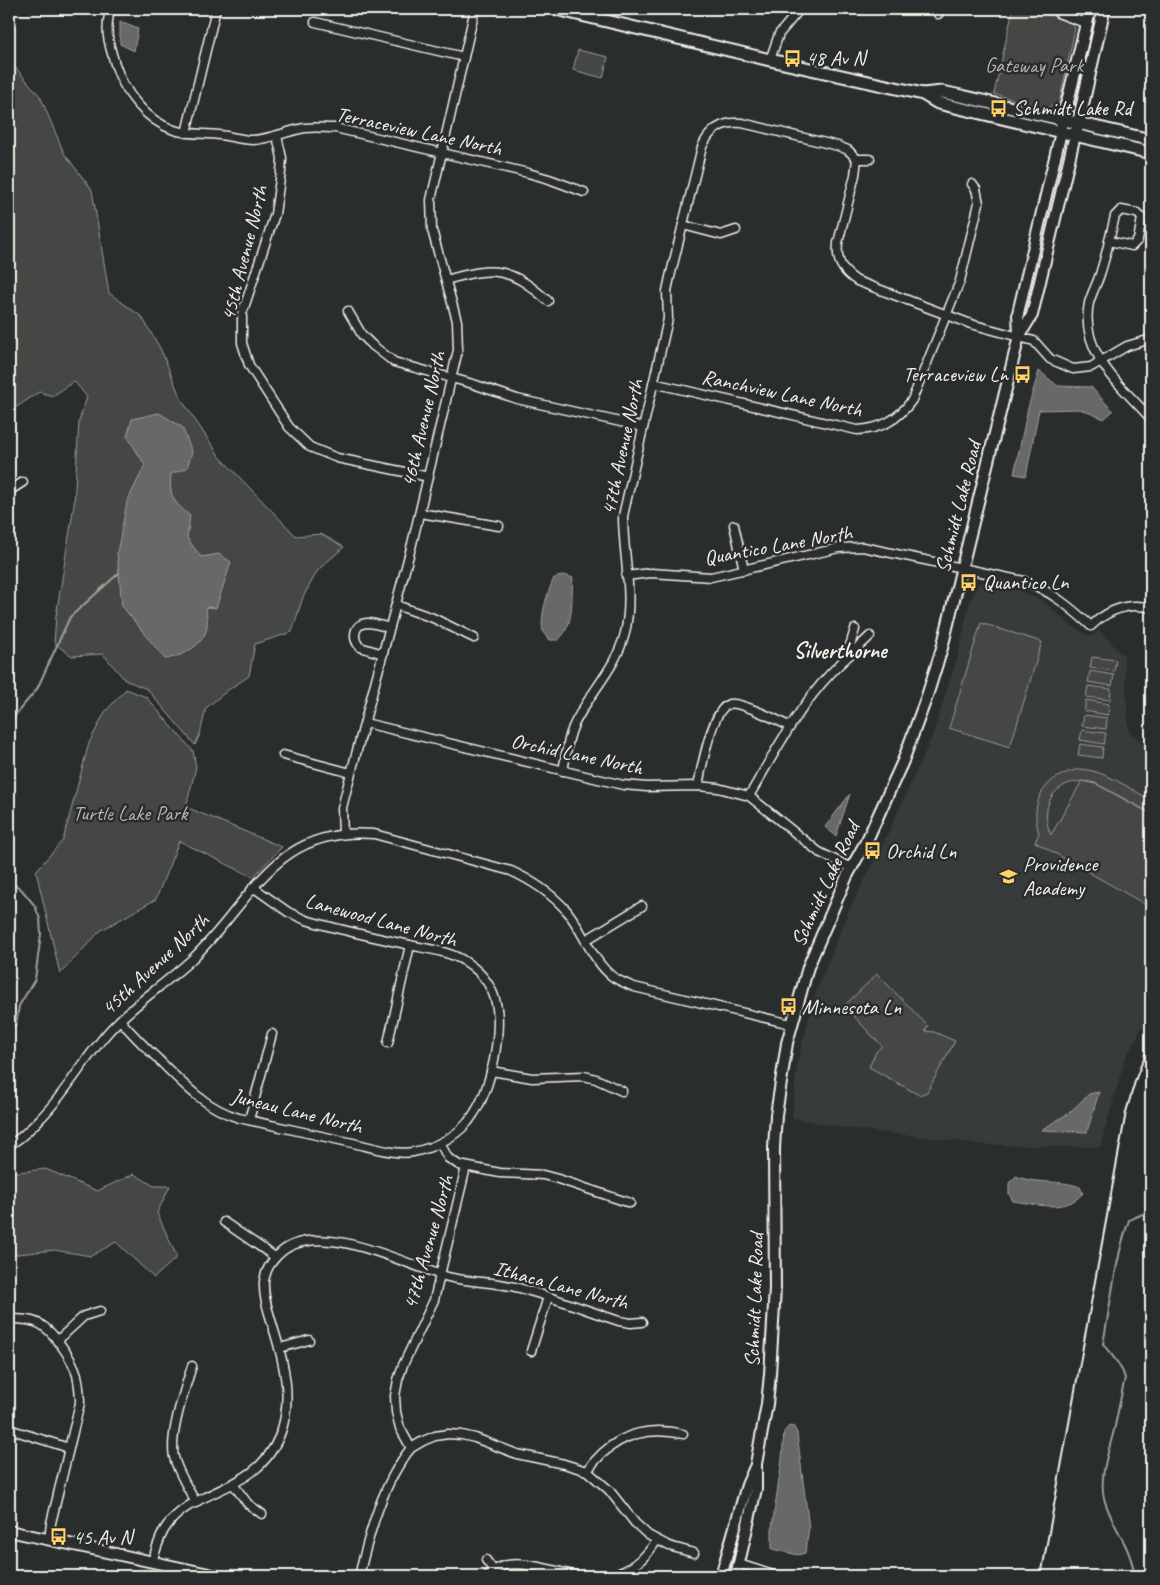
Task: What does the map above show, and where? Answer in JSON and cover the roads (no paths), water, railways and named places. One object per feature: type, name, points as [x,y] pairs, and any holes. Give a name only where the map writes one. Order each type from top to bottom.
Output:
[{"type":"main road","points":[[556,9],[922,94],[938,103],[1151,153]]},
{"type":"main road","name":"Schmidt Lake Road","points":[[1061,132],[1088,9]]},
{"type":"main road","name":"Schmidt Lake Road","points":[[1075,135],[1104,9]]},
{"type":"main road","points":[[922,94],[942,92],[1151,140]]},
{"type":"street","name":"Terraceview Lane North","points":[[110,9],[106,26],[107,38],[120,81],[132,99],[141,108],[160,123],[173,130],[251,140],[269,139],[305,128],[336,128],[549,179],[584,192]]},
{"type":"street","points":[[186,133],[216,9]]},
{"type":"street","name":"46th Avenue North","points":[[343,834],[342,808],[429,477],[458,350],[459,335],[454,306],[435,244],[431,200],[475,9]]},
{"type":"street","points":[[770,60],[779,34],[800,9]]},
{"type":"street","points":[[1053,9],[1085,24]]},
{"type":"street","points":[[316,22],[464,57]]},
{"type":"street","name":"47th Avenue North","points":[[562,771],[573,727],[610,669],[624,634],[628,615],[623,516],[668,319],[667,291],[702,146],[706,138],[719,126],[726,123],[742,123],[838,146],[848,150],[857,158]]},
{"type":"street","name":"Schmidt Lake Road","points":[[736,1576],[756,1489],[756,1464],[767,1404],[774,1335],[774,1148],[776,1115],[786,1043],[822,929],[910,745],[942,648],[1019,336],[1018,313],[1061,132]]},
{"type":"street","name":"Schmidt Lake Road","points":[[1019,336],[1032,315],[1075,135]]},
{"type":"street","name":"45th Avenue North","points":[[278,136],[282,158],[275,214],[242,314],[242,343],[249,365],[289,427],[310,447],[323,454],[337,458],[429,477]]},
{"type":"street","points":[[870,159],[857,158],[855,175],[837,251],[841,266],[857,281],[971,324],[1034,341],[1050,359],[1064,366],[1082,369],[1091,367],[1127,346],[1151,339]]},
{"type":"street","name":"Ranchview Lane North","points":[[654,383],[857,430],[874,428],[890,422],[906,409],[917,391],[960,281],[979,203],[976,189],[972,184]]},
{"type":"street","points":[[1109,241],[1128,246],[1136,244],[1142,222],[1140,215],[1125,210],[1117,212],[1109,241],[1101,272],[1090,302],[1088,314],[1090,339],[1101,362],[1151,419]]},
{"type":"street","points":[[683,226],[721,235],[736,230]]},
{"type":"street","points":[[446,280],[479,271],[504,273],[527,283],[548,301]]},
{"type":"street","points":[[348,311],[362,335],[382,355],[394,362],[517,399],[643,427]]},
{"type":"street","points":[[9,491],[23,482]]},
{"type":"street","points":[[420,512],[499,526]]},
{"type":"street","points":[[734,525],[744,570]]},
{"type":"street","name":"Quantico Lane North","points":[[626,576],[651,573],[711,577],[850,546],[868,548],[1024,581],[1054,594],[1091,626],[1102,616],[1124,606],[1136,605],[1151,608]]},
{"type":"street","points":[[396,605],[433,618],[474,638]]},
{"type":"street","points":[[383,654],[360,647],[354,638],[354,633],[361,625],[366,623],[390,628]]},
{"type":"street","points":[[847,658],[855,629]]},
{"type":"street","points":[[749,796],[790,727],[831,673],[870,636]]},
{"type":"street","points":[[698,786],[707,743],[723,708],[729,704],[738,704],[790,727]]},
{"type":"street","name":"Orchid Lane North","points":[[365,723],[635,787],[698,786],[718,788],[749,796],[819,852],[851,868]]},
{"type":"street","points":[[283,756],[351,772]]},
{"type":"street","name":"45th Avenue North","points":[[9,1145],[24,1136],[52,1108],[110,1030],[140,1000],[190,960],[270,869],[296,849],[327,837],[343,834],[374,834],[511,871],[528,878],[556,899],[568,912],[605,969],[613,977],[634,987],[791,1024]]},
{"type":"street","name":"Lanewood Lane North","points":[[253,887],[288,912],[306,920],[454,956],[475,969]]},
{"type":"street","points":[[586,940],[642,906]]},
{"type":"street","points":[[388,1043],[410,945]]},
{"type":"street","name":"47th Avenue North","points":[[412,1448],[400,1428],[396,1412],[395,1396],[398,1380],[403,1365],[434,1300],[466,1167],[453,1163],[444,1153],[440,1143],[454,1135],[477,1110],[484,1095],[498,1039],[499,1013],[491,989],[475,969]]},
{"type":"street","name":"Juneau Lane North","points":[[120,1020],[188,1089],[226,1114],[394,1151],[410,1152],[440,1143]]},
{"type":"street","points":[[249,1120],[272,1034]]},
{"type":"street","points":[[491,1071],[532,1078],[584,1076],[596,1079],[622,1091]]},
{"type":"street","points":[[466,1167],[500,1173],[558,1178],[630,1203]]},
{"type":"street","points":[[152,1562],[159,1539],[166,1528],[184,1509],[248,1476],[270,1453],[284,1424],[287,1392],[280,1348],[264,1290],[267,1270],[275,1258],[224,1222]]},
{"type":"street","name":"Ithaca Lane North","points":[[275,1258],[290,1245],[301,1241],[330,1240],[390,1255],[441,1274],[465,1280],[500,1283],[619,1321],[630,1323],[642,1322]]},
{"type":"street","points":[[531,1352],[548,1298]]},
{"type":"street","points":[[57,1340],[84,1316],[100,1310]]},
{"type":"street","points":[[9,1319],[28,1320],[40,1324],[57,1340],[69,1358],[80,1388],[80,1403],[51,1524],[49,1540]]},
{"type":"street","points":[[280,1348],[309,1340]]},
{"type":"street","points":[[192,1366],[174,1432],[173,1445],[178,1467],[196,1503]]},
{"type":"street","points":[[9,1429],[69,1448]]},
{"type":"street","points":[[587,1471],[606,1449],[620,1440],[652,1431],[684,1434]]},
{"type":"street","points":[[359,1576],[374,1524],[393,1474],[401,1461],[412,1448],[423,1441],[435,1436],[448,1434],[475,1438],[517,1454],[587,1471],[609,1490],[635,1523],[648,1535],[669,1546],[694,1553]]},
{"type":"street","name":"Schmidt Lake Road","points":[[721,1576],[747,1485],[756,1464]]},
{"type":"street","points":[[233,1484],[248,1504],[262,1514]]},
{"type":"street","points":[[9,1531],[218,1576]]},
{"type":"street","points":[[609,1576],[630,1569],[641,1561],[650,1552],[657,1540]]},
{"type":"street","points":[[486,1560],[494,1571]]},
{"type":"street","points":[[487,1576],[503,1566],[514,1564],[577,1576]]},
{"type":"street","points":[[739,1564],[776,1576]]},
{"type":"waterway","points":[[10,726],[16,714],[37,689],[70,617],[119,573]]},
{"type":"waterway","points":[[9,880],[22,890],[35,906],[40,919],[41,934],[35,979],[19,1006],[16,1024],[9,1031]]},
{"type":"waterway","points":[[1134,1576],[1130,1556],[1104,1498],[1105,1464],[1125,1378],[1118,1364],[1103,1344],[1117,1266],[1129,1220],[1145,1213],[1151,1207]]},
{"type":"railway","points":[[1041,1576],[1126,1112],[1136,1078],[1151,1040]]},
{"type":"place","name":"48 Av N","points":[[792,58]]},
{"type":"place","name":"Schmidt Lake Rd","points":[[999,108]]},
{"type":"place","name":"Terraceview Ln","points":[[1022,374]]},
{"type":"place","name":"Quantico Ln","points":[[969,582]]},
{"type":"place","name":"Orchid Ln","points":[[872,851]]},
{"type":"place","name":"Providence Academy","points":[[1009,876]]},
{"type":"place","name":"Minnesota Ln","points":[[788,1007]]},
{"type":"place","name":"45 Av N","points":[[59,1537]]},
{"type":"district","name":"Silverthorne","points":[[840,650]]},
{"type":"park label","name":"Gateway Park","points":[[1034,65]]},
{"type":"park label","name":"Turtle Lake Park","points":[[130,813]]}]
